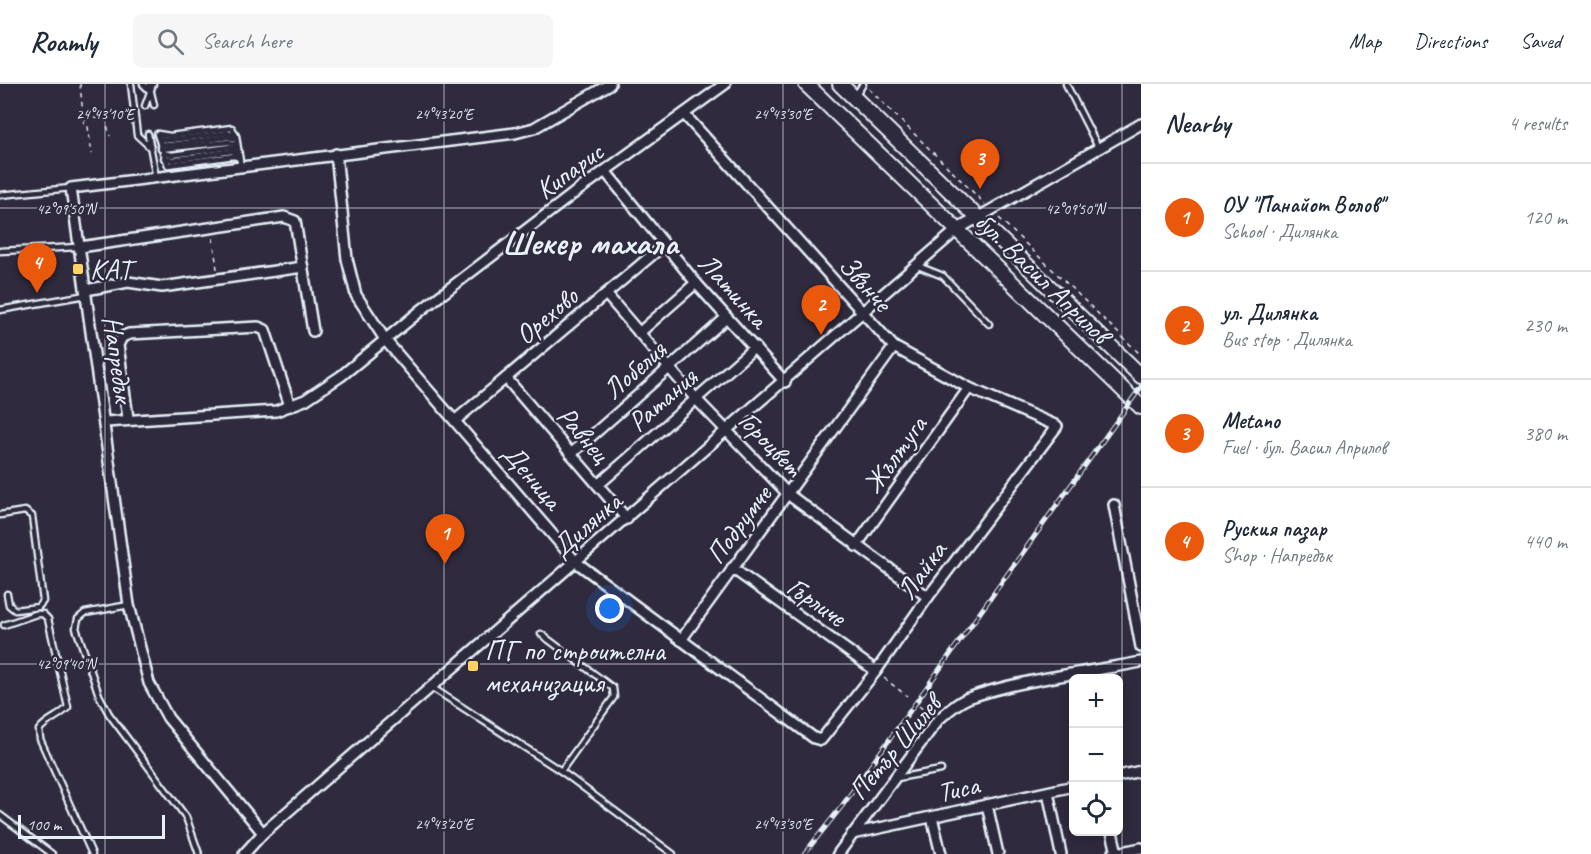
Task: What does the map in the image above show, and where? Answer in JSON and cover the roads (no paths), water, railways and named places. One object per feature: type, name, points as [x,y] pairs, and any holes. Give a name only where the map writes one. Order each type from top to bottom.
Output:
[{"type":"main road","name":"бул. Васил Априлов","points":[[806,84],[1141,407]]},
{"type":"main road","name":"бул. Васил Априлов","points":[[840,84],[1141,376]]},
{"type":"street","points":[[71,188],[156,178],[238,150],[336,154],[515,133],[534,128],[610,84]]},
{"type":"street","name":"Кипарис","points":[[105,422],[128,418],[276,411],[314,394],[605,171],[725,84]]},
{"type":"street","name":"Звънче","points":[[684,114],[894,347],[969,388],[1057,426]]},
{"type":"street","name":"Дилянка","points":[[244,854],[263,833],[785,382],[958,229],[978,220],[1141,124]]},
{"type":"street","name":"Деница","points":[[336,154],[347,259],[356,295],[386,341],[457,419],[576,562],[814,738],[821,740]]},
{"type":"street","name":"Латинка","points":[[605,171],[696,283],[785,382]]},
{"type":"street","name":"Напредък","points":[[71,188],[129,605],[149,683],[168,718],[263,833]]},
{"type":"street","points":[[80,247],[211,227],[284,218],[295,220],[313,331]]},
{"type":"street","name":"Орехово","points":[[457,419],[664,244]]},
{"type":"street","points":[[86,292],[128,282],[162,287],[303,267]]},
{"type":"street","points":[[639,333],[696,283]]},
{"type":"street","name":"Гороцвет","points":[[606,294],[696,399],[789,495],[927,597]]},
{"type":"street","name":"Лобелия","points":[[571,454],[726,318]]},
{"type":"street","points":[[128,418],[118,345],[122,338],[129,334],[258,327],[265,330],[290,406]]},
{"type":"street","name":"Ратания","points":[[598,485],[755,347]]},
{"type":"street","name":"Подрумче","points":[[681,640],[732,568],[789,495],[894,347]]},
{"type":"street","name":"Равнец","points":[[506,378],[627,519]]},
{"type":"street","name":"Жълтуга","points":[[856,546],[969,388]]},
{"type":"street","name":"Лайка","points":[[821,740],[876,671],[927,597],[1057,426]]},
{"type":"street","points":[[1114,505],[1141,647]]},
{"type":"street","name":"Гърличе","points":[[732,568],[876,671]]},
{"type":"street","name":"Петър Шилев","points":[[838,854],[938,720],[950,708],[966,699],[1026,683],[1141,662]]},
{"type":"street","points":[[1123,775],[1141,771]]},
{"type":"street","name":"Тиса","points":[[852,834],[1069,787]]},
{"type":"street","points":[[1048,792],[1061,854]]},
{"type":"street","points":[[987,805],[998,854]]},
{"type":"street","points":[[932,817],[941,854]]},
{"type":"street","points":[[1112,836],[1114,853],[1141,848]]},
{"type":"lane","points":[[131,84],[137,135],[151,148]]},
{"type":"lane","points":[[143,84],[150,91],[154,105]]},
{"type":"lane","points":[[145,106],[151,84]]},
{"type":"lane","points":[[855,98],[864,84]]},
{"type":"lane","points":[[1066,84],[1099,149]]},
{"type":"lane","points":[[160,144],[166,136],[229,128],[238,150]]},
{"type":"lane","points":[[148,134],[156,178]]},
{"type":"lane","points":[[160,144],[171,145],[228,137],[238,150]]},
{"type":"lane","points":[[160,144],[168,165],[234,156],[238,150]]},
{"type":"lane","points":[[160,144],[172,155],[230,147],[238,150]]},
{"type":"lane","points":[[0,195],[71,188]]},
{"type":"lane","points":[[0,251],[80,247]]},
{"type":"lane","points":[[918,266],[942,276],[990,324]]},
{"type":"lane","points":[[0,310],[86,292]]},
{"type":"lane","points":[[0,515],[25,511],[32,516],[43,601],[39,607],[15,610],[9,605],[7,594]]},
{"type":"lane","points":[[129,605],[86,613],[78,619],[76,628],[99,695],[109,714],[186,817],[199,854]]},
{"type":"lane","points":[[4,625],[36,614],[43,614],[48,619],[68,707],[63,713],[45,722],[39,730],[40,739],[92,854]]},
{"type":"lane","points":[[541,634],[613,688],[614,697],[561,771]]},
{"type":"lane","points":[[431,687],[561,771],[673,854]]},
{"type":"lane","points":[[894,778],[941,771]]},
{"type":"lane","points":[[0,815],[52,854]]},
{"type":"railway","points":[[804,854],[842,806],[1141,387]]},
{"type":"place","name":"Metano","points":[[980,189]]},
{"type":"place","name":"КАТ","points":[[78,269]]},
{"type":"place","name":"Руския пазар","points":[[37,293]]},
{"type":"place","name":"ул. Дилянка","points":[[821,335]]},
{"type":"place","name":"ОУ \"Панайот Волов\"","points":[[445,564]]},
{"type":"place","name":"ПГ по строителна механизация","points":[[473,666]]},
{"type":"district","name":"Шекер махала","points":[[590,242]]}]
